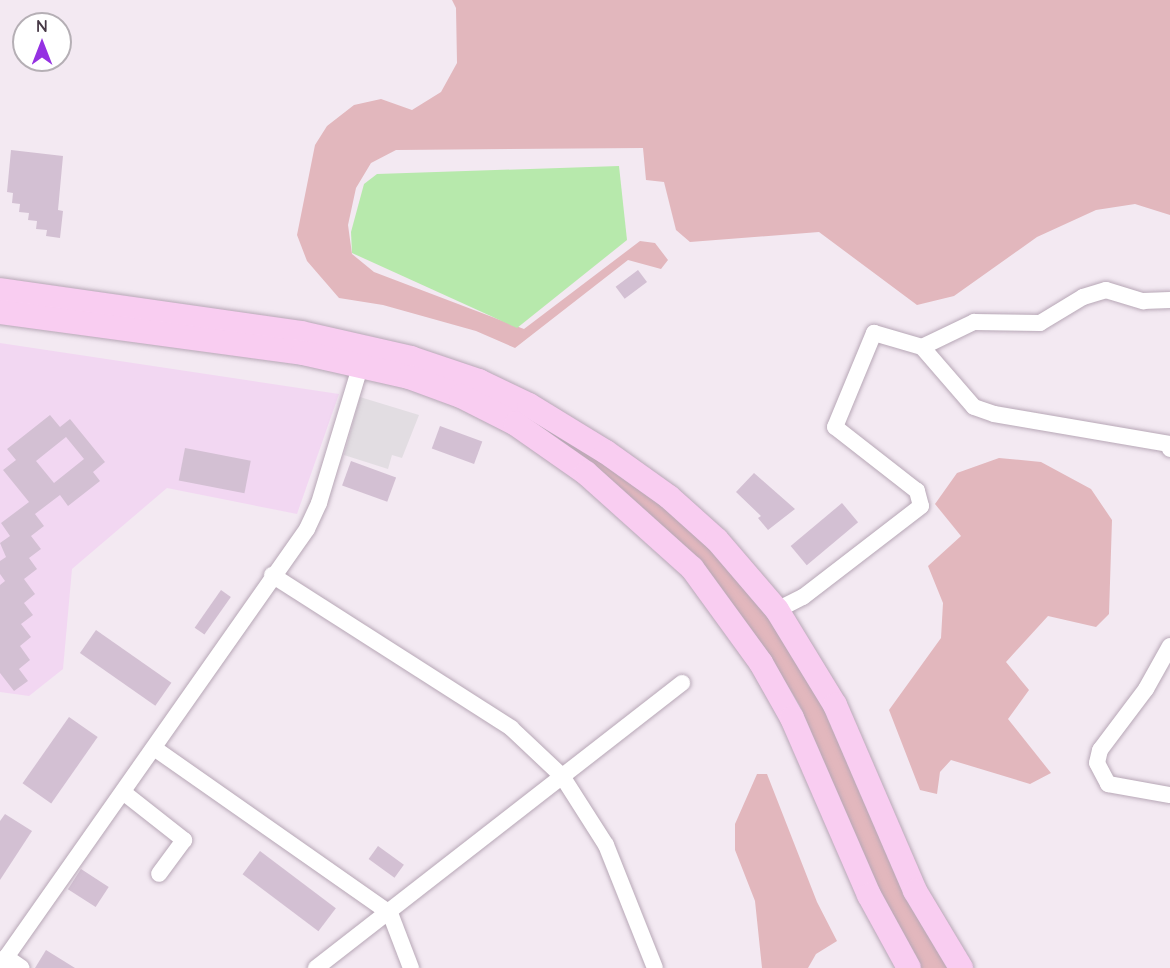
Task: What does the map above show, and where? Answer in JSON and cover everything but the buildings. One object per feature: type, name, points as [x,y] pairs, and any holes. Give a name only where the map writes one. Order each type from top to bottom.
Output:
[{"type":"street","points":[[0,290],[301,333],[411,357],[479,381],[596,446],[669,498],[717,540],[777,610],[835,705],[915,891],[962,968]]},
{"type":"street","points":[[922,346],[974,322],[1040,322],[1083,297],[1106,290],[1143,302],[1170,300]]},
{"type":"street","points":[[0,312],[361,364],[461,396],[516,424],[586,473],[692,568],[761,663],[792,718],[869,895],[909,968]]},
{"type":"street","points":[[777,610],[803,597],[921,506],[917,491],[835,427],[874,333],[922,346],[974,407],[994,414],[1169,444],[1170,449]]},
{"type":"street","points":[[22,968],[3,962],[307,529],[319,503],[361,364]]},
{"type":"street","points":[[273,575],[511,728],[562,776],[606,845],[655,968]]},
{"type":"street","points":[[1170,646],[1146,689],[1100,750],[1096,763],[1108,784],[1170,795]]},
{"type":"street","points":[[316,968],[390,913],[682,683]]},
{"type":"street","points":[[154,748],[390,913],[411,968]]},
{"type":"street","points":[[123,792],[184,840],[159,874]]},
{"type":"shaded area","points":[[452,0],[1170,0],[1170,215],[1135,204],[1096,210],[1037,237],[954,296],[917,305],[819,232],[690,242],[676,230],[664,182],[646,180],[643,148],[396,150],[371,163],[356,188],[348,225],[352,254],[374,272],[524,329],[640,241],[655,243],[668,260],[661,269],[628,260],[515,348],[476,331],[383,305],[339,298],[307,261],[297,235],[315,145],[327,126],[354,105],[381,99],[412,110],[441,92],[457,63],[456,8]]},
{"type":"shaded area","points":[[619,166],[627,240],[517,328],[352,253],[351,232],[364,184],[377,174]]},
{"type":"shaded area","points":[[0,343],[339,394],[297,514],[167,488],[72,569],[63,669],[29,696],[0,692]]},
{"type":"shaded area","points":[[360,397],[419,415],[402,458],[392,455],[388,469],[344,455]]},
{"type":"shaded area","points":[[500,399],[615,469],[716,550],[803,659],[951,968],[920,968],[876,885],[800,706],[766,650]]},
{"type":"shaded area","points":[[999,458],[1041,462],[1091,489],[1112,520],[1109,614],[1096,627],[1048,616],[1006,662],[1029,690],[1008,719],[1051,773],[1030,784],[951,760],[940,772],[937,794],[920,790],[889,710],[941,638],[943,603],[928,566],[961,536],[935,504],[957,473]]},
{"type":"shaded area","points":[[757,774],[767,774],[817,902],[837,941],[816,954],[808,968],[762,968],[755,901],[735,850],[735,824]]}]
